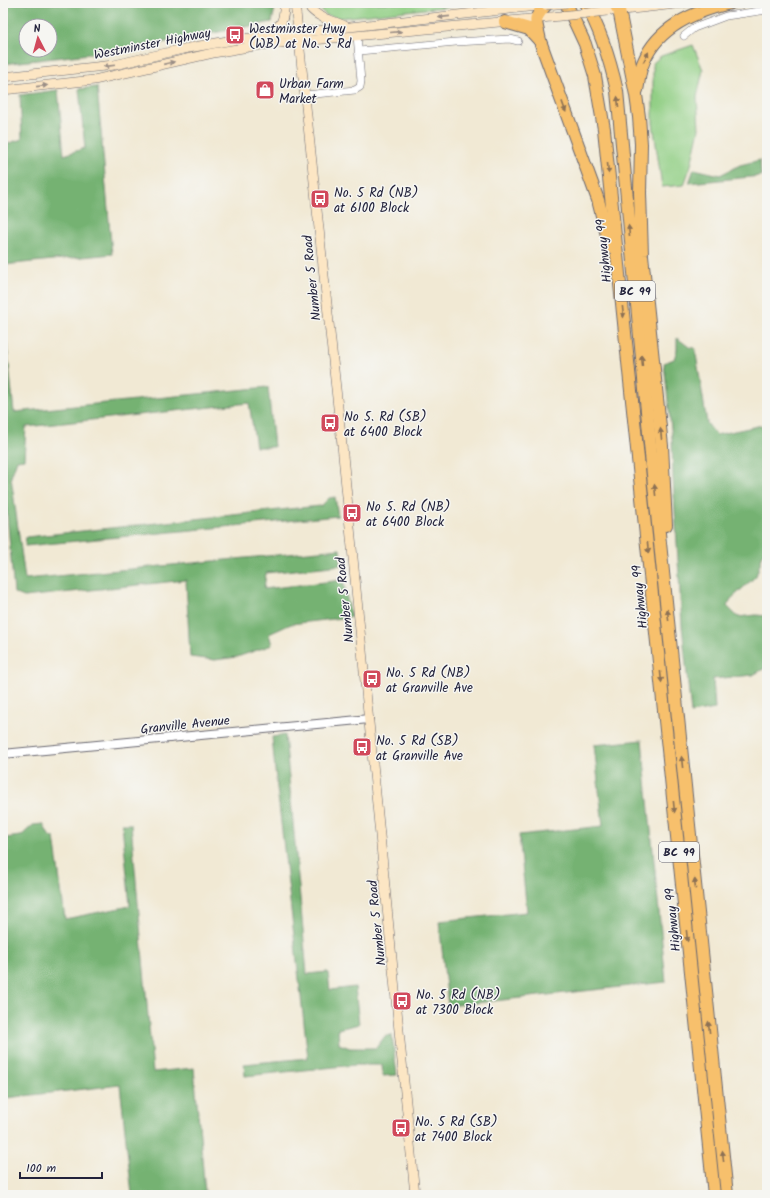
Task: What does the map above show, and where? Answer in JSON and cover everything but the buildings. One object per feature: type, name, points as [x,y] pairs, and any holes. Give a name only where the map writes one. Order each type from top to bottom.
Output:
[{"type":"highway","name":"Highway 99","points":[[566,3],[585,44],[595,76],[604,129],[714,1195]]},
{"type":"highway","name":"Highway 99","points":[[585,3],[608,55],[617,91],[651,457],[727,1195]]},
{"type":"highway","points":[[636,95],[642,66],[651,47],[662,35],[685,19],[700,11],[731,3]]},
{"type":"highway","points":[[546,5],[539,12],[536,18],[540,41],[598,200],[612,254],[619,273]]},
{"type":"highway","points":[[613,8],[636,95],[641,144],[640,193],[642,255],[662,446],[667,552],[665,584]]},
{"type":"highway","points":[[505,22],[529,29],[540,41]]},
{"type":"main road","points":[[261,36],[274,30],[281,24],[284,16],[285,3]]},
{"type":"main road","name":"Number 5 Road","points":[[295,3],[342,445],[415,1195]]},
{"type":"main road","points":[[306,3],[317,14],[346,27]]},
{"type":"main road","name":"Westminster Highway","points":[[3,90],[94,80],[213,53],[261,45],[346,27],[566,3]]},
{"type":"main road","name":"Westminster Highway","points":[[3,77],[114,65],[204,45],[261,36],[357,36],[551,17],[613,8],[685,3]]},
{"type":"street","points":[[684,36],[694,28],[726,16],[767,10]]},
{"type":"street","points":[[305,95],[357,90],[360,87],[361,81],[357,36]]},
{"type":"street","points":[[359,51],[456,42],[510,39],[518,41]]},
{"type":"street","name":"Granville Avenue","points":[[3,754],[369,719]]},
{"type":"green space","points":[[3,3],[276,3],[272,22],[123,50],[58,58],[58,18],[18,18],[18,58],[54,58],[3,64]]},
{"type":"green space","points":[[314,3],[482,3],[339,18],[326,15]]},
{"type":"green space","points":[[693,45],[703,70],[697,97],[699,129],[691,165],[684,185],[662,187],[653,123],[653,63],[661,56]]},
{"type":"green space","points":[[97,87],[112,254],[3,265],[3,145],[22,139],[20,95],[58,90],[64,155],[85,148],[79,89]]},
{"type":"green space","points":[[760,160],[761,176],[689,183],[694,169],[720,175],[740,165]]},
{"type":"green space","points":[[3,308],[14,412],[268,387],[274,447],[256,447],[249,403],[26,427],[24,459],[17,460],[11,477],[25,579],[340,549],[341,565],[266,573],[264,589],[343,580],[351,617],[291,624],[269,634],[272,645],[237,657],[215,660],[190,657],[186,580],[24,597],[14,593],[3,468]]},
{"type":"green space","points":[[677,338],[689,347],[695,348],[707,423],[716,435],[767,424],[767,541],[756,576],[731,599],[727,606],[738,617],[756,615],[767,616],[767,667],[753,675],[713,679],[715,709],[691,713],[682,626],[672,438],[664,363],[674,359],[677,350]]},
{"type":"green space","points":[[335,497],[338,516],[25,546],[26,537],[321,506],[329,498]]},
{"type":"green space","points":[[285,735],[307,974],[328,972],[330,990],[355,987],[359,1024],[338,1029],[339,1044],[350,1048],[376,1048],[385,1036],[392,1035],[397,1075],[383,1076],[382,1065],[355,1065],[245,1076],[244,1064],[308,1058],[272,737]]},
{"type":"green space","points":[[642,740],[666,982],[448,1006],[439,921],[527,912],[519,835],[603,826],[594,745]]},
{"type":"green space","points":[[43,824],[50,837],[54,837],[65,919],[130,906],[122,824],[131,824],[153,1072],[194,1068],[205,1192],[175,1195],[132,1195],[120,1085],[3,1099],[3,842],[6,841],[5,838],[21,836],[33,825]]},
{"type":"place","name":"Westminster Hwy (WB) at No. 5 Rd","points":[[235,35]]},
{"type":"place","name":"Urban Farm Market","points":[[265,90]]},
{"type":"place","name":"No. 5 Rd (NB) at 6100 Block","points":[[320,199]]},
{"type":"place","name":"No 5. Rd (SB) at 6400 Block","points":[[330,423]]},
{"type":"place","name":"No 5. Rd (NB) at 6400 Block","points":[[352,513]]},
{"type":"place","name":"No. 5 Rd (NB) at Granville Ave","points":[[372,679]]},
{"type":"place","name":"No. 5 Rd (SB) at Granville Ave","points":[[362,747]]},
{"type":"place","name":"No. 5 Rd (NB) at 7300 Block","points":[[402,1001]]},
{"type":"place","name":"No. 5 Rd (SB) at 7400 Block","points":[[401,1128]]}]
